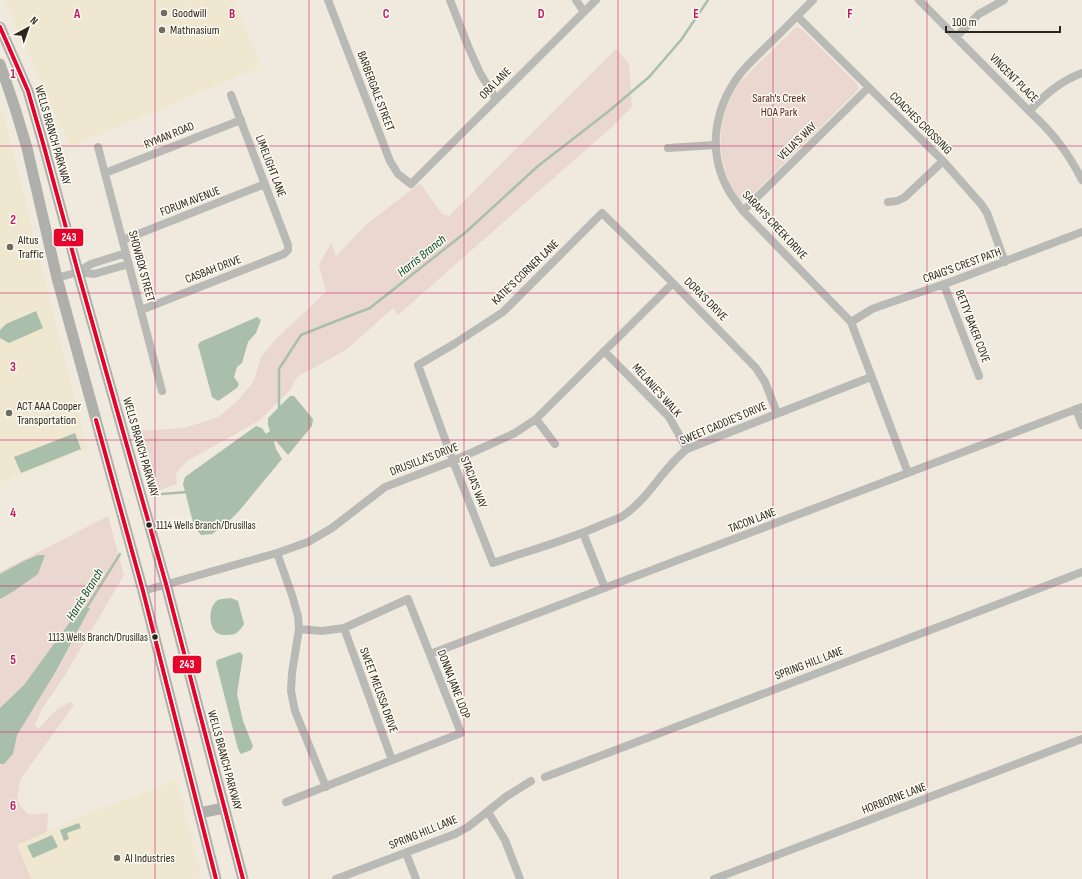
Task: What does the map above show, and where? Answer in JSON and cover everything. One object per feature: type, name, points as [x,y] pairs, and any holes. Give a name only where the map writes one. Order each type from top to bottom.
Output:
[{"type":"main road","name":"WELLS BRANCH PARKWAY","points":[[0,27],[28,91],[44,143],[78,272],[166,584],[243,879]]},
{"type":"main road","points":[[0,41],[17,82],[28,91]]},
{"type":"main road","points":[[0,64],[27,148],[57,278],[143,591],[216,879]]},
{"type":"main road","points":[[199,813],[224,808]]},
{"type":"street","name":"BARBERGALE STREET","points":[[328,0],[390,161],[398,174],[411,184]]},
{"type":"street","points":[[450,0],[480,73],[496,99]]},
{"type":"street","points":[[576,0],[584,12]]},
{"type":"street","name":"ORA LANE","points":[[411,184],[596,0]]},
{"type":"street","name":"SARAH'S CREEK DRIVE","points":[[813,0],[746,67],[732,85],[726,98],[716,133],[715,145],[718,161],[725,183],[730,193],[743,211],[851,322],[908,473]]},
{"type":"street","name":"VINCENT PLACE","points":[[919,0],[1056,137],[1082,180]]},
{"type":"street","points":[[956,37],[979,14],[1004,0]]},
{"type":"street","name":"COACHES CROSSING","points":[[797,16],[943,161],[985,208],[1005,262]]},
{"type":"street","points":[[1029,111],[1049,91],[1060,83],[1082,73]]},
{"type":"street","name":"VELIA'S WAY","points":[[743,211],[868,88]]},
{"type":"street","name":"LIMELIGHT LANE","points":[[231,95],[288,245]]},
{"type":"street","name":"RYMAN ROAD","points":[[105,173],[241,120]]},
{"type":"street","points":[[668,148],[715,145]]},
{"type":"street","name":"SHOWBOX STREET","points":[[98,147],[162,391]]},
{"type":"street","points":[[888,202],[897,201],[905,197],[943,161]]},
{"type":"street","name":"FORUM AVENUE","points":[[123,240],[265,184]]},
{"type":"street","name":"DORA'S DRIVE","points":[[602,213],[756,368],[765,382],[777,413]]},
{"type":"street","name":"KATIE'S CORNER LANE","points":[[418,365],[454,344],[503,312],[602,213]]},
{"type":"street","name":"CRAIG'S CREST PATH","points":[[851,322],[872,309],[944,285],[1082,232]]},
{"type":"street","name":"CASBAH DRIVE","points":[[141,310],[284,254],[288,250],[288,245]]},
{"type":"street","points":[[57,278],[78,272],[91,264],[126,253]]},
{"type":"street","points":[[78,272],[94,274],[129,264]]},
{"type":"street","name":"DRUSILLA'S DRIVE","points":[[143,591],[277,553],[308,542],[332,528],[385,487],[453,461],[515,433],[536,419],[673,283]]},
{"type":"street","name":"BETTY BAKER COVE","points":[[944,285],[979,376]]},
{"type":"street","name":"MELANIE'S WALK","points":[[604,351],[669,417],[686,449]]},
{"type":"street","name":"STACIA'S WAY","points":[[418,365],[453,461],[493,563]]},
{"type":"street","name":"SWEET CADDIE'S DRIVE","points":[[493,563],[583,533],[623,515],[639,501],[668,466],[686,449],[871,377]]},
{"type":"street","points":[[1079,408],[1082,425]]},
{"type":"street","name":"TACON LANE","points":[[430,654],[1079,408]]},
{"type":"street","points":[[536,419],[556,444]]},
{"type":"street","points":[[583,533],[605,588]]},
{"type":"street","points":[[277,553],[292,594],[298,616],[299,629],[292,673],[291,691],[295,711],[326,786]]},
{"type":"street","name":"SPRING HILL LANE","points":[[545,777],[1082,572]]},
{"type":"street","name":"DONNA JANE LOOP","points":[[286,802],[461,732],[408,599],[344,628],[322,631],[299,629]]},
{"type":"street","name":"SWEET MELISSA DRIVE","points":[[344,628],[392,760]]},
{"type":"street","name":"HORBORNE LANE","points":[[714,879],[1082,739]]},
{"type":"street","name":"SPRING HILL LANE","points":[[336,879],[455,834],[468,827],[516,790],[531,781]]},
{"type":"street","points":[[488,812],[505,840],[520,879]]},
{"type":"street","points":[[406,853],[416,879]]},
{"type":"shaded area","points":[[4,0],[234,0],[261,67],[70,147]]},
{"type":"shaded area","points":[[0,105],[4,115],[87,449],[0,483]]},
{"type":"shaded area","points":[[36,311],[43,328],[9,343],[0,338],[0,330],[6,324]]},
{"type":"shaded area","points":[[257,317],[261,320],[256,333],[248,342],[242,363],[237,367],[234,377],[239,384],[237,388],[218,401],[212,397],[198,345],[200,342]]},
{"type":"shaded area","points":[[290,396],[294,396],[313,419],[312,426],[288,455],[276,441],[274,442],[282,459],[239,511],[225,525],[212,534],[201,535],[194,526],[183,484],[185,477],[256,426],[262,428],[266,434],[270,431],[268,418]]},
{"type":"shaded area","points":[[75,433],[81,449],[21,473],[14,457]]},
{"type":"shaded area","points":[[38,555],[45,555],[38,574],[0,599],[0,574]]},
{"type":"shaded area","points":[[231,598],[238,601],[244,624],[235,634],[219,634],[212,626],[210,616],[212,607],[218,600]]},
{"type":"shaded area","points":[[84,608],[90,608],[56,671],[17,735],[13,754],[4,764],[0,764],[0,708],[24,685],[70,622]]},
{"type":"shaded area","points":[[240,652],[243,655],[237,694],[243,721],[253,746],[251,750],[241,754],[238,749],[216,663],[217,660]]},
{"type":"shaded area","points":[[177,780],[201,876],[194,879],[31,879],[17,845],[89,813]]},
{"type":"shaded area","points":[[79,823],[81,828],[67,833],[69,839],[64,841],[60,830]]},
{"type":"shaded area","points":[[52,835],[58,847],[33,858],[27,846]]},
{"type":"green space","name":"Sarah's Creek HOA Park","points":[[797,27],[802,29],[856,83],[858,90],[748,199],[743,201],[732,187],[722,159],[721,137],[724,115],[732,95],[740,82]]},
{"type":"green space","points":[[616,49],[629,64],[632,107],[614,125],[398,315],[393,308],[346,350],[297,377],[290,390],[260,420],[187,461],[176,473],[177,484],[154,492],[137,431],[184,428],[219,417],[239,399],[254,381],[261,357],[276,339],[326,292],[319,265],[331,243],[336,256],[366,225],[420,183],[442,214],[449,216]]},
{"type":"green space","points":[[108,516],[124,575],[65,675],[42,709],[35,725],[38,729],[57,709],[70,702],[74,705],[20,780],[17,800],[24,810],[33,815],[48,813],[47,832],[17,845],[31,879],[0,879],[0,572]]},
{"type":"waterway","name":"Harris Branch","points":[[279,408],[279,369],[301,335],[370,308],[466,232],[538,166],[609,111],[649,77],[681,40],[708,0]]},
{"type":"waterway","name":"Harris Branch","points":[[162,494],[187,492]]},
{"type":"waterway","name":"Harris Branch","points":[[85,610],[120,554]]},
{"type":"transit line","name":"243","points":[[0,27],[28,91],[43,143],[166,584],[243,879]]},
{"type":"transit line","name":"243","points":[[96,420],[143,591],[216,879]]},
{"type":"place","name":"Goodwill","points":[[164,13]]},
{"type":"place","name":"Mathnasium","points":[[162,30]]},
{"type":"place","name":"Altus Traffic","points":[[10,247]]},
{"type":"place","name":"ACT AAA Cooper Transportation","points":[[9,413]]},
{"type":"place","name":"1114 Wells Branch/Drusillas","points":[[149,525]]},
{"type":"place","name":"1113 Wells Branch/Drusillas","points":[[155,637]]},
{"type":"place","name":"AI Industries","points":[[117,858]]}]
